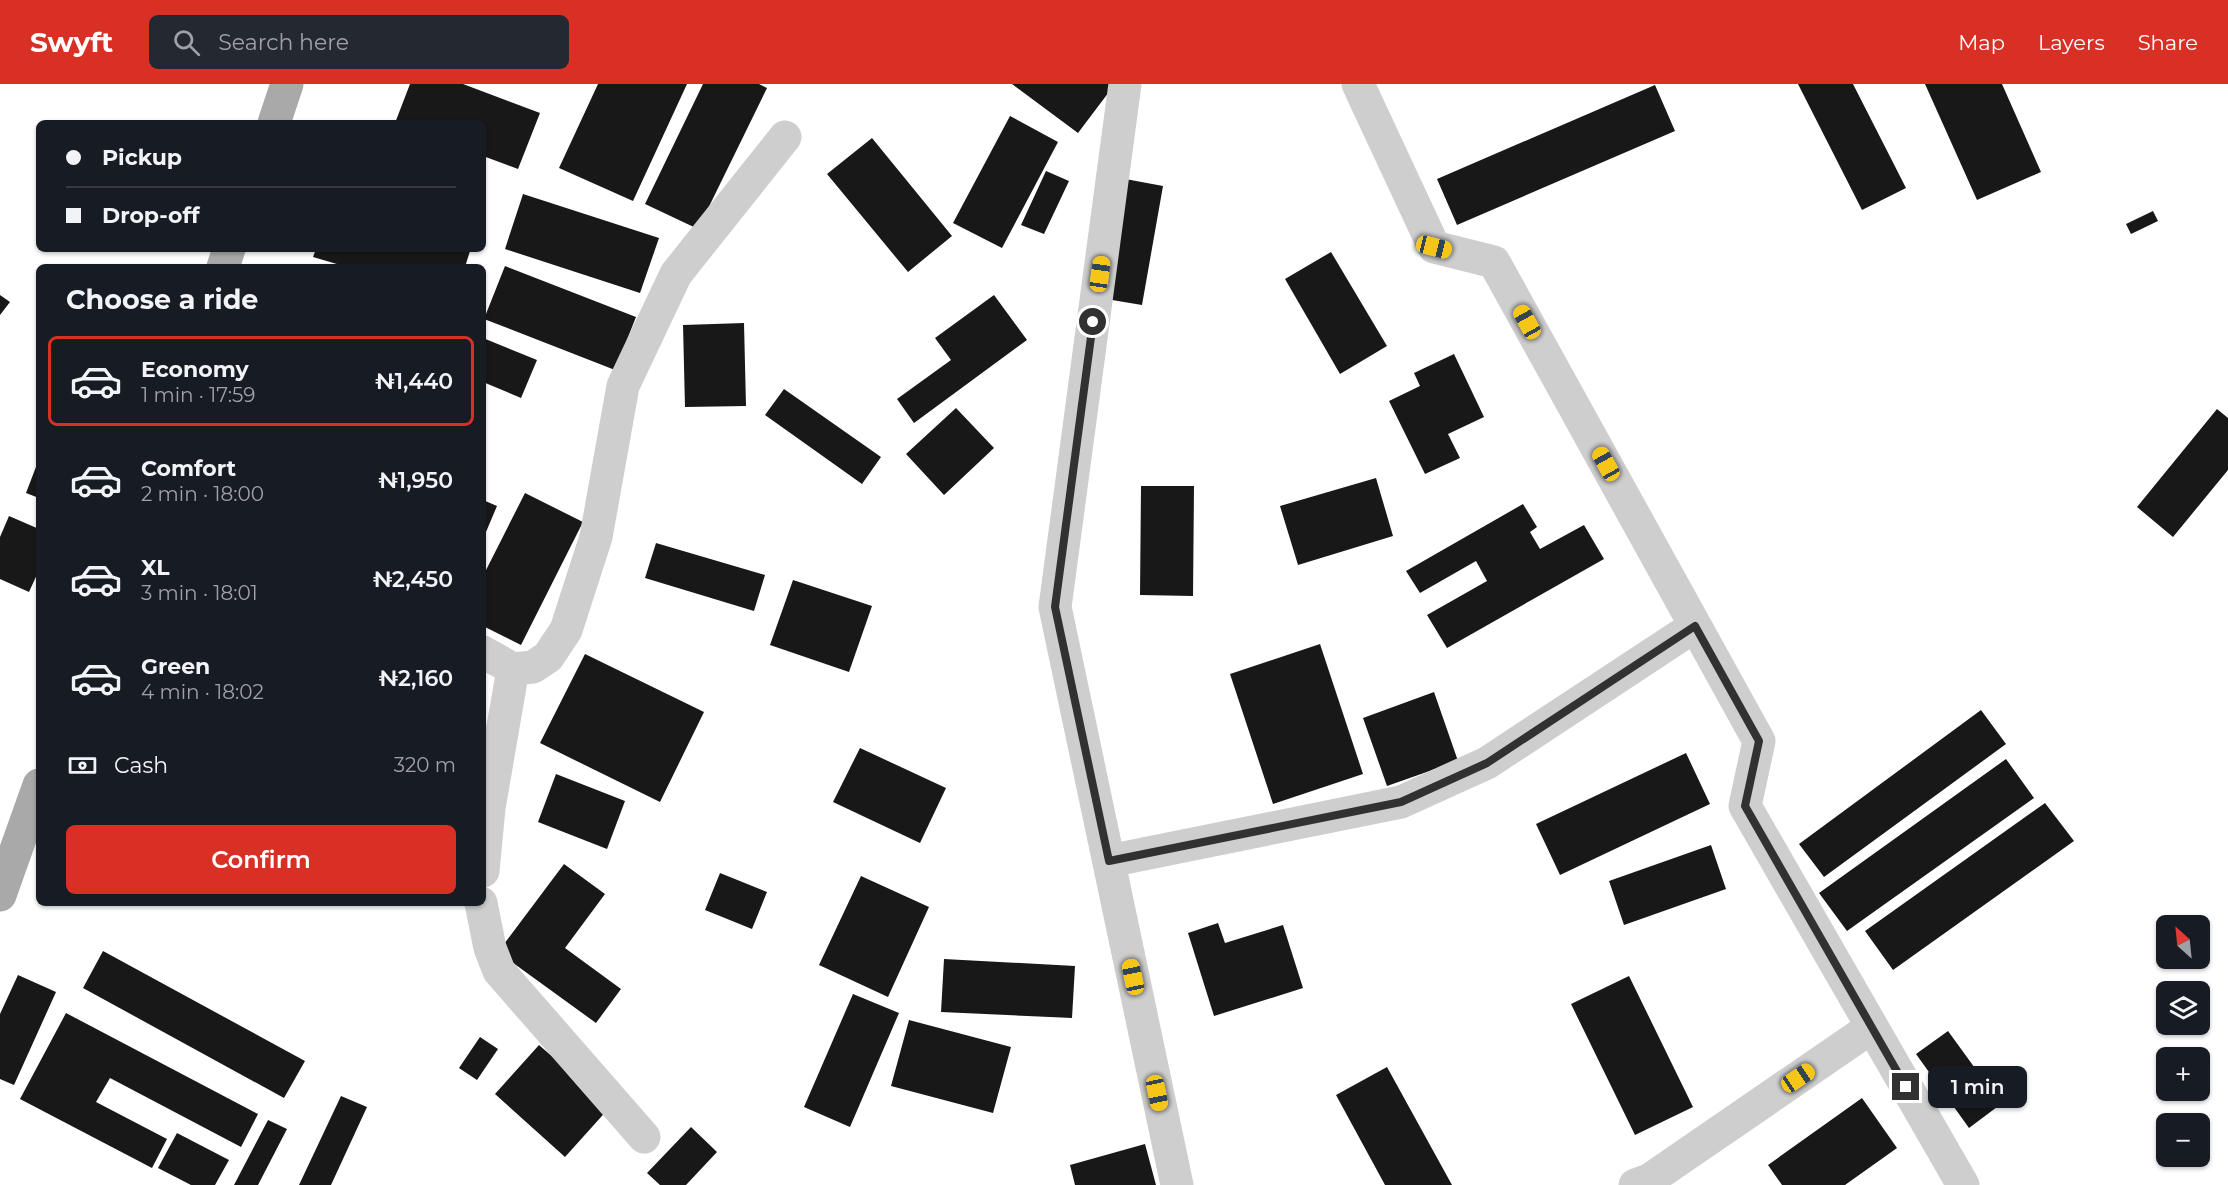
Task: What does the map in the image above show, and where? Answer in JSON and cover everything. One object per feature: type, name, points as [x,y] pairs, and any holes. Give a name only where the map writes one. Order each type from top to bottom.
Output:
[{"type":"main road","points":[[275,120],[288,84]]},
{"type":"main road","points":[[0,895],[36,793]]},
{"type":"street","points":[[1125,84],[1055,607],[1177,1185]]},
{"type":"street","points":[[1358,84],[1434,247],[1494,262],[1759,741],[1745,806],[1963,1185]]},
{"type":"street","points":[[486,654],[513,669],[533,667],[548,657],[566,630],[596,537],[623,386],[676,274],[784,136]]},
{"type":"street","points":[[1109,861],[1401,802],[1487,763],[1695,626]]},
{"type":"street","points":[[486,840],[489,808],[513,669]]},
{"type":"street","points":[[482,906],[490,948],[499,972],[644,1137]]},
{"type":"street","points":[[1635,1185],[1649,1180],[1872,1028]]},
{"type":"building","points":[[410,84],[463,84],[540,113],[518,169],[486,157],[486,120],[396,120]]},
{"type":"building","points":[[598,84],[687,84],[633,201],[559,168]]},
{"type":"building","points":[[703,84],[759,84],[767,88],[698,229],[645,204]]},
{"type":"building","points":[[1012,84],[1115,84],[1078,133]]},
{"type":"building","points":[[1798,84],[1853,84],[1906,188],[1862,210]]},
{"type":"building","points":[[1925,84],[2002,84],[2041,172],[1977,200]]},
{"type":"building","points":[[1655,85],[1675,131],[1457,225],[1437,179]]},
{"type":"building","points":[[1010,116],[1058,142],[1002,248],[953,223]]},
{"type":"building","points":[[872,138],[952,236],[908,272],[827,174]]},
{"type":"building","points":[[1046,171],[1069,181],[1044,234],[1021,225]]},
{"type":"building","points":[[1120,178],[1163,186],[1142,305],[1100,298]]},
{"type":"building","points":[[523,194],[659,238],[640,293],[505,249]]},
{"type":"building","points":[[2153,211],[2158,221],[2131,234],[2126,224]]},
{"type":"building","points":[[315,252],[470,252],[466,264],[337,264],[313,257]]},
{"type":"building","points":[[1331,252],[1387,346],[1340,374],[1285,279]]},
{"type":"building","points":[[505,266],[636,317],[615,370],[486,320],[486,314]]},
{"type":"building","points":[[0,295],[10,302],[0,315]]},
{"type":"building","points":[[994,295],[1027,340],[914,423],[897,399],[951,360],[935,338]]},
{"type":"building","points":[[744,323],[746,406],[685,407],[683,325]]},
{"type":"building","points":[[486,339],[537,360],[521,398],[486,383]]},
{"type":"building","points":[[1454,354],[1484,417],[1448,434],[1460,458],[1425,474],[1389,401],[1420,386],[1414,373]]},
{"type":"building","points":[[784,389],[881,457],[862,484],[765,415]]},
{"type":"building","points":[[956,408],[994,448],[944,495],[906,454]]},
{"type":"building","points":[[2217,409],[2228,418],[2228,470],[2173,537],[2137,507]]},
{"type":"building","points":[[36,467],[36,497],[26,493]]},
{"type":"building","points":[[1376,478],[1393,536],[1298,565],[1280,506]]},
{"type":"building","points":[[1141,486],[1194,486],[1193,596],[1140,595]]},
{"type":"building","points":[[525,493],[583,522],[521,645],[486,628],[486,570]]},
{"type":"building","points":[[486,501],[497,506],[486,532]]},
{"type":"building","points":[[1523,504],[1537,527],[1530,532],[1540,549],[1584,525],[1604,559],[1447,648],[1427,615],[1487,581],[1476,561],[1420,593],[1406,571]]},
{"type":"building","points":[[9,516],[36,528],[36,577],[29,592],[0,579],[0,537]]},
{"type":"building","points":[[656,543],[765,575],[754,611],[645,578]]},
{"type":"building","points":[[793,580],[872,606],[849,672],[770,645]]},
{"type":"building","points":[[1320,644],[1363,774],[1273,804],[1230,674]]},
{"type":"building","points":[[585,654],[704,712],[660,802],[540,743]]},
{"type":"building","points":[[1434,692],[1458,761],[1387,786],[1363,718]]},
{"type":"building","points":[[1981,710],[2006,744],[1824,877],[1799,844]]},
{"type":"building","points":[[860,748],[946,788],[920,843],[833,802]]},
{"type":"building","points":[[1686,753],[1710,804],[1560,875],[1536,824]]},
{"type":"building","points":[[2006,759],[2034,798],[1847,931],[1819,893]]},
{"type":"building","points":[[556,774],[625,801],[607,849],[538,822]]},
{"type":"building","points":[[2045,803],[2074,841],[1893,970],[1865,931]]},
{"type":"building","points":[[1711,845],[1726,889],[1624,925],[1609,881]]},
{"type":"building","points":[[564,864],[605,894],[565,948],[621,989],[596,1023],[498,952]]},
{"type":"building","points":[[720,873],[767,892],[752,929],[705,910]]},
{"type":"building","points":[[861,876],[929,907],[888,997],[819,965]]},
{"type":"building","points":[[1218,923],[1225,943],[1283,925],[1303,988],[1214,1016],[1188,933]]},
{"type":"building","points":[[103,951],[305,1061],[284,1098],[83,988]]},
{"type":"building","points":[[944,959],[1075,966],[1072,1018],[941,1012]]},
{"type":"building","points":[[18,975],[56,992],[14,1085],[0,1079],[0,1014]]},
{"type":"building","points":[[1629,976],[1693,1107],[1635,1135],[1571,1004]]},
{"type":"building","points":[[853,994],[899,1013],[850,1127],[804,1107]]},
{"type":"building","points":[[66,1013],[258,1114],[241,1147],[110,1078],[96,1102],[167,1139],[152,1168],[20,1099]]},
{"type":"building","points":[[909,1020],[1011,1047],[993,1113],[891,1086]]},
{"type":"building","points":[[1948,1031],[2001,1104],[1969,1128],[1916,1054]]},
{"type":"building","points":[[480,1037],[498,1049],[477,1080],[459,1068]]},
{"type":"building","points":[[539,1045],[610,1107],[565,1157],[495,1094]]},
{"type":"building","points":[[1387,1067],[1452,1185],[1385,1185],[1336,1095]]},
{"type":"building","points":[[341,1096],[367,1107],[331,1185],[299,1185]]},
{"type":"building","points":[[1862,1098],[1897,1148],[1845,1185],[1782,1185],[1768,1165]]},
{"type":"building","points":[[268,1120],[287,1129],[258,1185],[234,1185]]},
{"type":"building","points":[[691,1127],[717,1152],[686,1185],[660,1185],[647,1173]]},
{"type":"building","points":[[177,1133],[229,1160],[215,1185],[191,1185],[158,1168]]},
{"type":"building","points":[[1145,1144],[1156,1185],[1075,1185],[1070,1165]]},
{"type":"route","points":[[1093,322],[1055,607],[1109,861],[1401,802],[1487,763],[1695,626],[1759,741],[1745,806],[1906,1087]]}]
